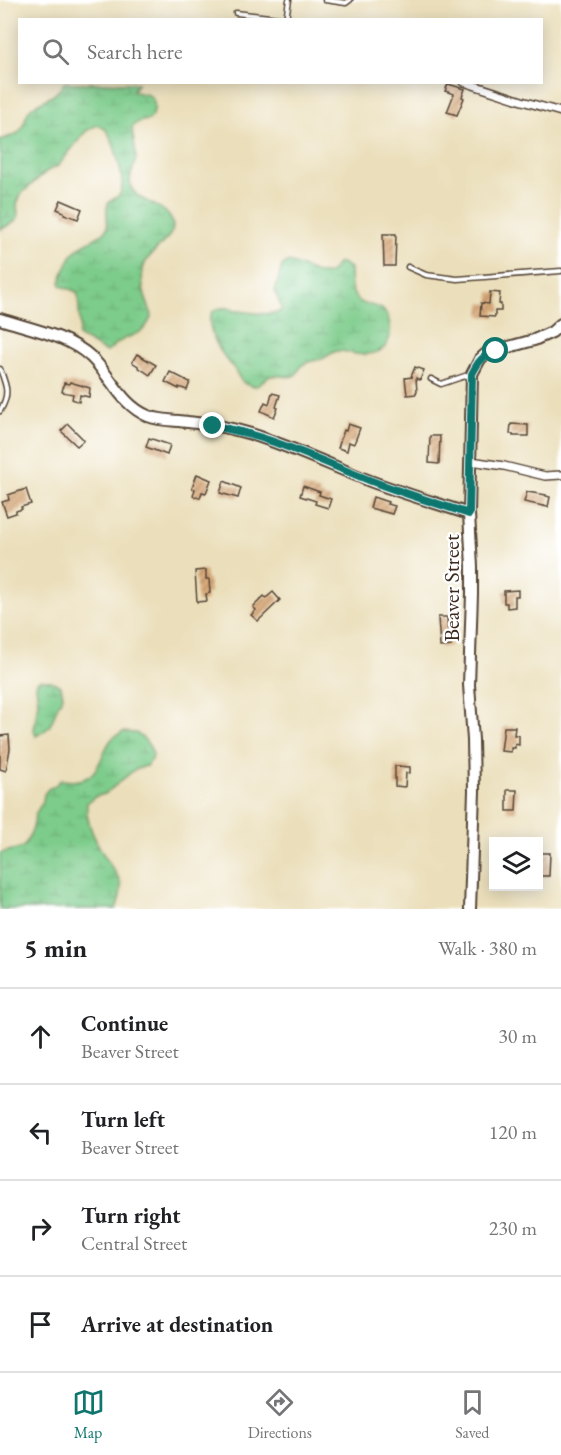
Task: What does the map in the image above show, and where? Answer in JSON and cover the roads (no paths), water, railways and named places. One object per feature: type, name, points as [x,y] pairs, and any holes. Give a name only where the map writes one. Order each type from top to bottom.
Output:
[{"type":"street","points":[[470,84],[561,112]]},
{"type":"street","points":[[0,319],[78,346],[93,359],[122,396],[145,415],[249,434],[310,455],[371,481],[469,514]]},
{"type":"street","points":[[472,374],[480,359],[487,353],[534,340],[552,332],[561,324]]},
{"type":"street","name":"Beaver Street","points":[[470,909],[474,791],[469,685],[472,575],[469,514],[472,374]]},
{"type":"street","points":[[471,461],[545,476],[561,475]]},
{"type":"lane","points":[[236,13],[286,18],[289,0]]},
{"type":"lane","points":[[325,0],[346,3],[351,0]]},
{"type":"lane","points":[[408,267],[426,275],[457,279],[561,271]]},
{"type":"lane","points":[[0,369],[6,384],[7,399],[0,411]]},
{"type":"lane","points":[[431,379],[441,384],[472,374]]}]
